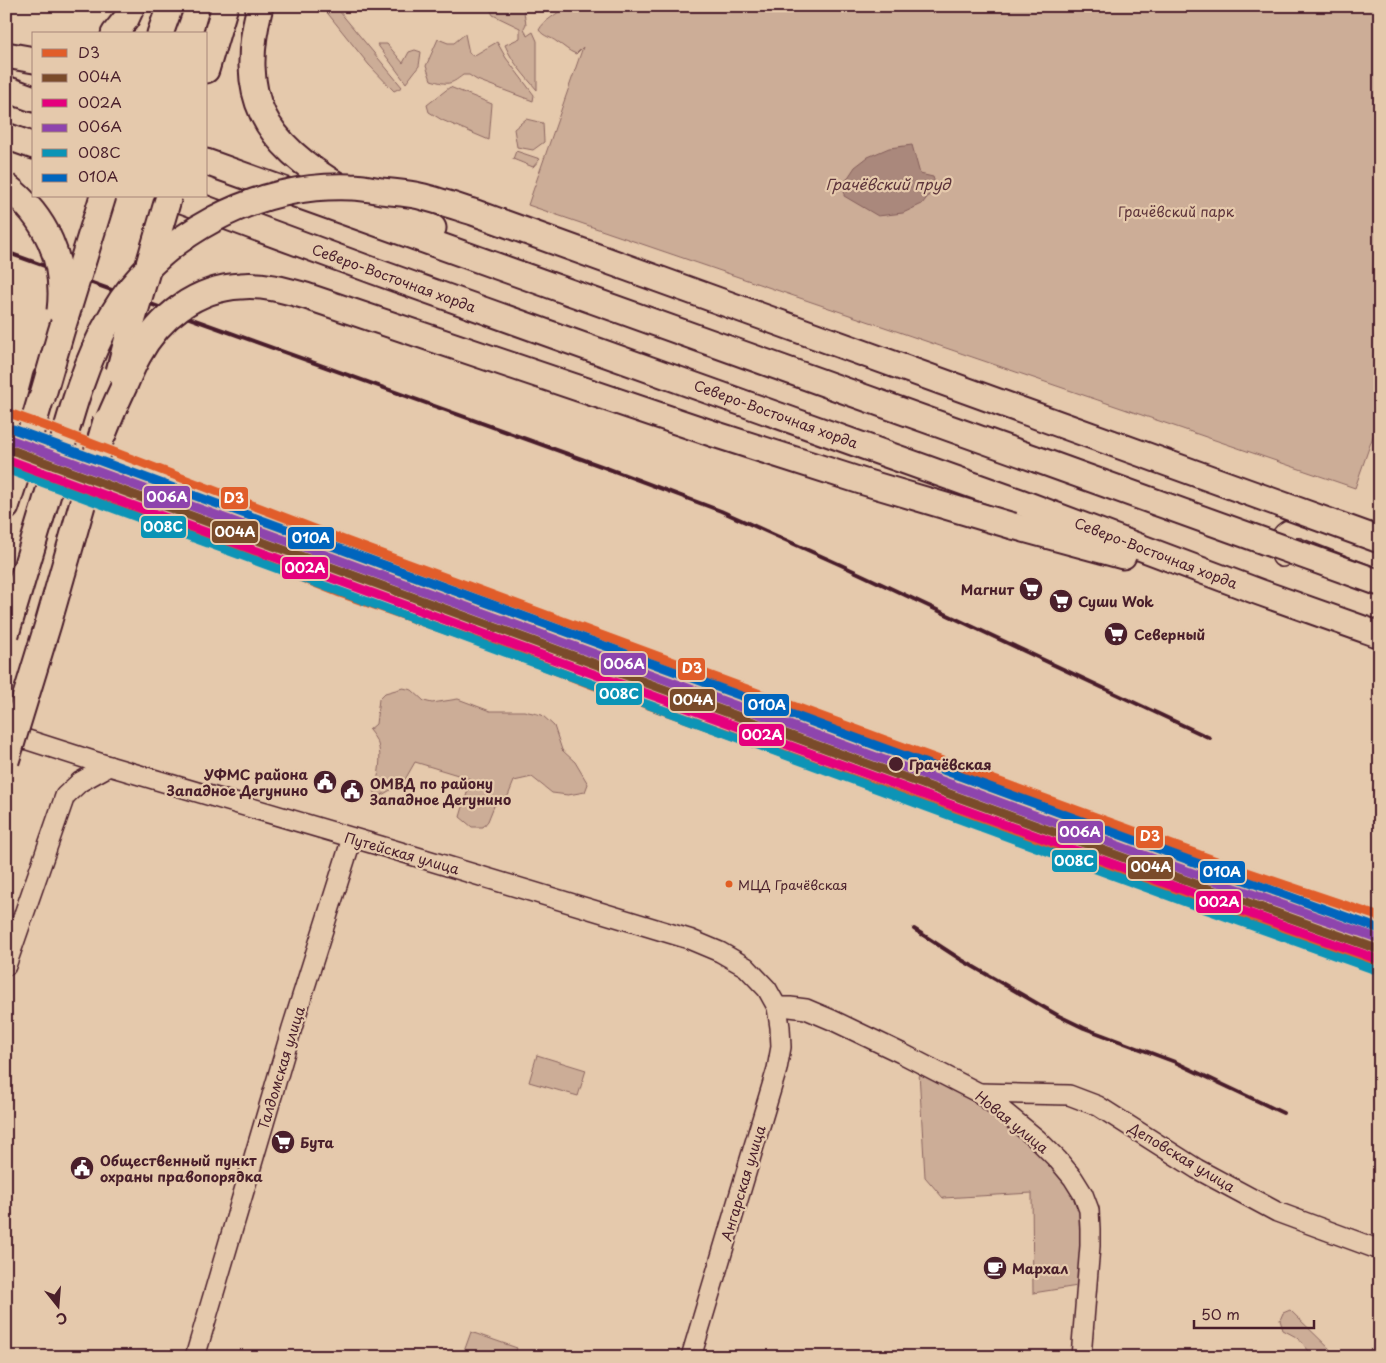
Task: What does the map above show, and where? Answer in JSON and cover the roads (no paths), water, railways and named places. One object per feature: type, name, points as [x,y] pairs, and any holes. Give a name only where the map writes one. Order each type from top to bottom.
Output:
[{"type":"main road","points":[[116,32],[132,6]]},
{"type":"main road","points":[[161,32],[170,6]]},
{"type":"main road","points":[[208,63],[225,6]]},
{"type":"main road","points":[[259,12],[253,36],[252,70],[258,102],[272,130],[296,157],[343,189],[357,196],[618,310]]},
{"type":"main road","points":[[6,89],[32,98]]},
{"type":"main road","points":[[6,136],[32,145]]},
{"type":"main road","points":[[208,163],[1380,583]]},
{"type":"main road","points":[[6,186],[18,196],[44,227],[52,242],[57,258],[62,294],[56,337],[42,398]]},
{"type":"main road","points":[[6,634],[86,370],[95,347],[112,315],[130,288],[153,263],[180,240],[211,221],[246,205],[284,193],[320,188],[351,187],[415,195],[473,212],[1380,540]]},
{"type":"main road","points":[[6,507],[42,398],[102,198]]},
{"type":"main road","points":[[6,762],[102,437],[132,322],[169,198]]},
{"type":"main road","name":"Северо-Восточная хорда","points":[[176,198],[1020,502],[1259,592],[1380,635]]},
{"type":"main road","points":[[102,437],[137,356],[161,323],[175,310],[192,299],[208,292],[242,285],[262,286],[306,296],[861,482],[1013,526],[1259,592]]},
{"type":"street","points":[[1380,558],[1297,527],[1285,532],[1281,537],[1278,550],[1285,561],[1291,564],[1380,595]]},
{"type":"street","name":"Путейская улица","points":[[6,733],[109,766],[689,939],[720,952],[746,967],[767,989],[776,1007]]},
{"type":"street","points":[[6,966],[65,796],[80,782],[109,766]]},
{"type":"street","name":"Талдомская улица","points":[[195,1357],[292,1028],[352,838]]},
{"type":"street","name":"Новая улица","points":[[776,1007],[806,1009],[832,1020],[979,1093],[1037,1139],[1058,1160],[1083,1194],[1089,1210],[1090,1229],[1081,1357]]},
{"type":"street","name":"Ангарская улица","points":[[691,1357],[777,1069],[781,1047],[776,1007]]},
{"type":"street","name":"Деповская улица","points":[[979,1093],[1064,1094],[1076,1097],[1098,1106],[1197,1169],[1277,1212],[1380,1250]]},
{"type":"water","name":"Грачёвский пруд","points":[[912,145],[920,174],[933,177],[936,186],[922,204],[903,213],[878,216],[844,196],[845,182],[855,167],[868,157],[889,148]]},
{"type":"railway","points":[[6,252],[721,511],[841,565],[1210,738]]},
{"type":"railway","points":[[914,929],[960,959],[1059,1016],[1084,1028],[1175,1062],[1283,1113]]},
{"type":"place","name":"Магнит","points":[[1031,589]]},
{"type":"place","name":"Суши Wok","points":[[1061,601]]},
{"type":"place","name":"Северный","points":[[1116,634]]},
{"type":"place","name":"Грачёвская","points":[[896,764]]},
{"type":"place","name":"УФМС района Западное Дегунино","points":[[325,782]]},
{"type":"place","name":"ОМВД по району Западное Дегунино","points":[[352,791]]},
{"type":"place","name":"МЦД Грачёвская","points":[[729,884]]},
{"type":"place","name":"Бута","points":[[283,1142]]},
{"type":"place","name":"Общественный пункт охраны правопорядка","points":[[82,1168]]},
{"type":"place","name":"Мархал","points":[[995,1268]]},
{"type":"park label","name":"Грачёвский парк","points":[[1176,211]]}]
